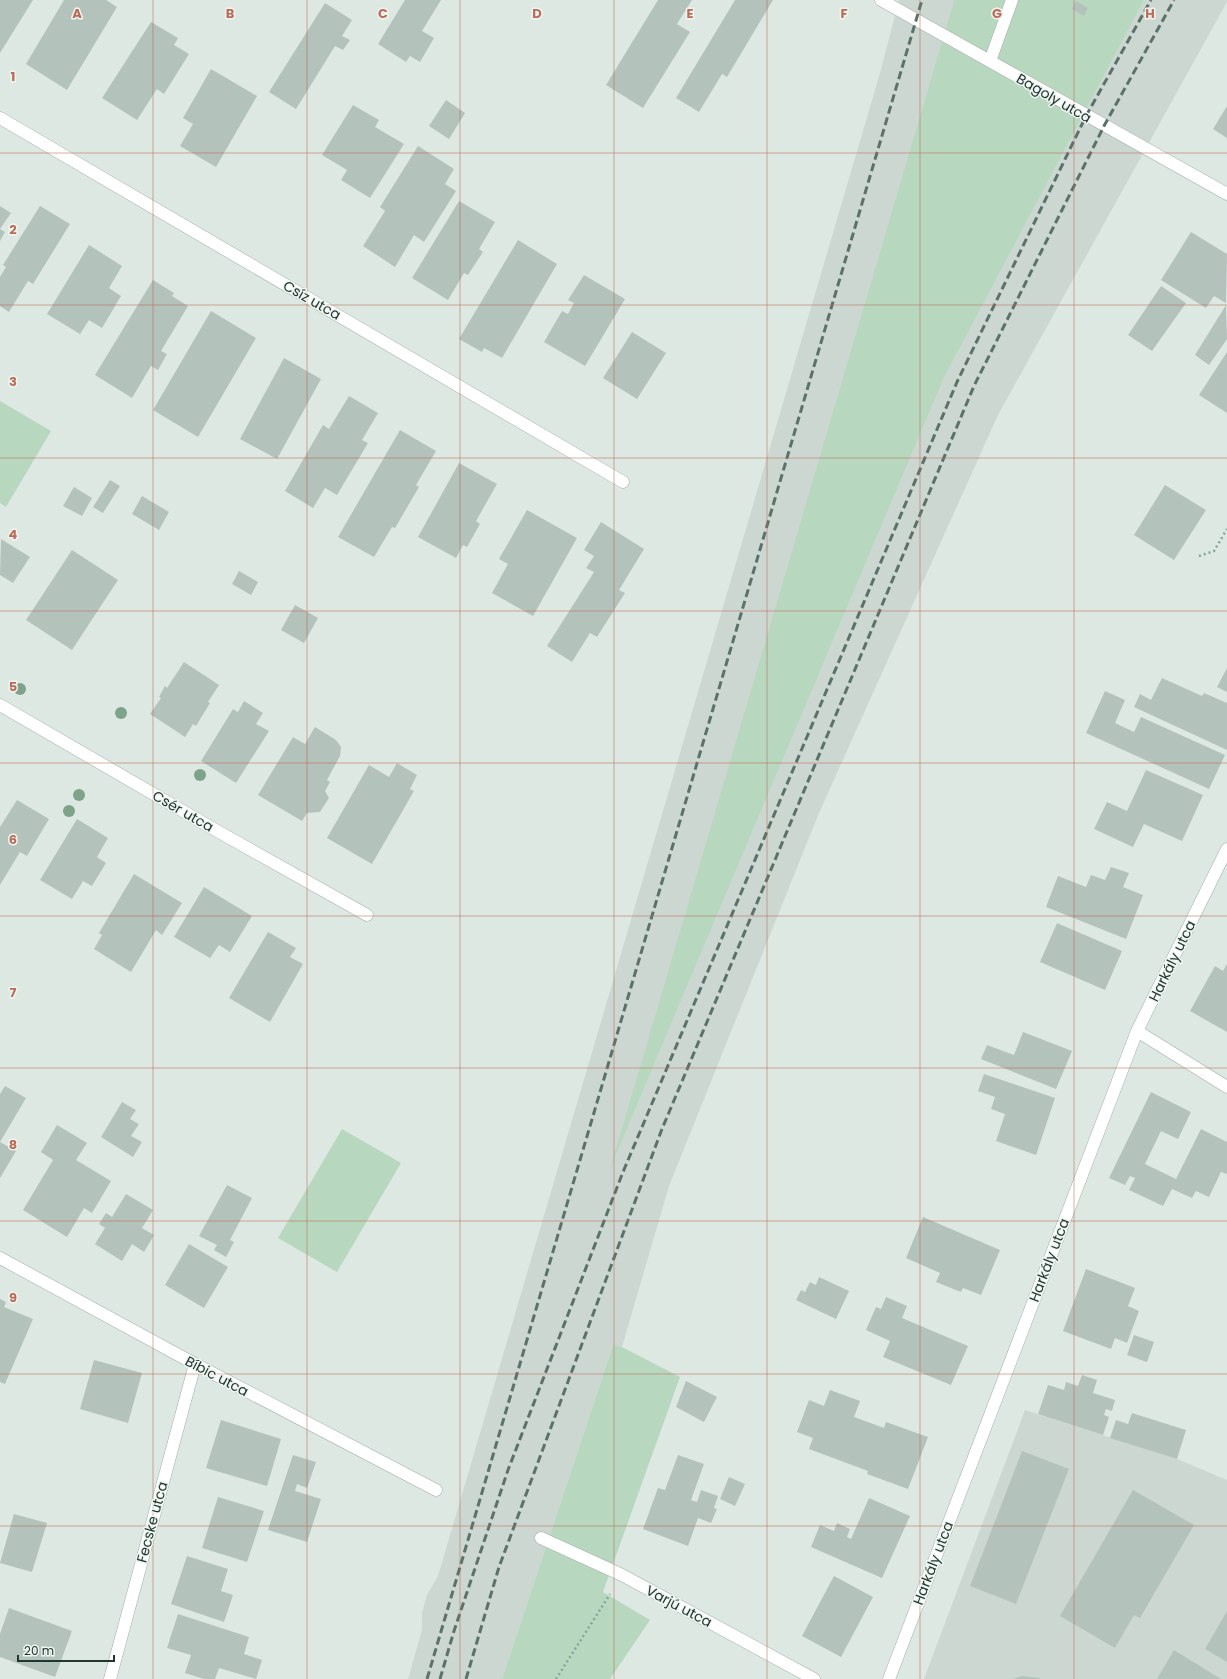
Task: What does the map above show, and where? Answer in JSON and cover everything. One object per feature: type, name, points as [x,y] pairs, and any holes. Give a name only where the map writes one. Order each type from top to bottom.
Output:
[{"type":"street","name":"Bagoly utca","points":[[881,0],[1227,194]]},
{"type":"street","points":[[990,61],[1012,0]]},
{"type":"street","name":"Csíz utca","points":[[0,118],[623,482]]},
{"type":"street","name":"Csér utca","points":[[0,705],[219,832],[367,915]]},
{"type":"street","name":"Harkály utca","points":[[888,1679],[1138,1031],[1227,849]]},
{"type":"street","points":[[1138,1031],[1227,1087]]},
{"type":"street","name":"Bíbic utca","points":[[0,1258],[195,1364],[436,1490]]},
{"type":"street","name":"Fecske utca","points":[[110,1679],[195,1364]]},
{"type":"street","name":"Varjú utca","points":[[541,1538],[622,1575],[814,1679]]},
{"type":"path","points":[[1199,556],[1214,551],[1227,529]]},
{"type":"path","points":[[556,1679],[622,1575]]},
{"type":"shaded area","points":[[899,0],[954,0],[612,1164],[944,378],[1144,0],[1227,0],[1227,2],[998,415],[819,813],[669,1186],[622,1347],[613,1345],[502,1679],[408,1679],[422,1630],[422,1613],[427,1595],[438,1576],[880,73]]},
{"type":"shaded area","points":[[1025,1410],[1177,1459],[1227,1480],[1227,1679],[924,1679]]},
{"type":"green space","points":[[954,0],[1144,0],[944,378],[610,1169]]},
{"type":"green space","points":[[0,401],[51,431],[6,507],[0,503]]},
{"type":"green space","points":[[342,1129],[401,1163],[337,1272],[278,1238]]},
{"type":"green space","points":[[613,1345],[622,1347],[680,1377],[603,1592],[650,1620],[610,1679],[502,1679]]},
{"type":"building","points":[[0,0],[33,0],[0,53]]},
{"type":"building","points":[[64,0],[106,0],[117,7],[67,90],[26,64]]},
{"type":"building","points":[[405,0],[441,0],[422,31],[434,38],[420,62],[410,56],[406,62],[378,44]]},
{"type":"building","points":[[658,0],[692,0],[677,24],[690,32],[643,108],[606,85]]},
{"type":"building","points":[[735,0],[773,0],[727,77],[722,74],[699,112],[676,98]]},
{"type":"building","points":[[1076,1],[1088,8],[1084,16],[1072,9]]},
{"type":"building","points":[[325,3],[352,20],[342,36],[350,40],[343,50],[335,46],[296,109],[269,92]]},
{"type":"building","points":[[151,22],[178,38],[174,45],[189,54],[164,94],[157,89],[137,120],[102,98]]},
{"type":"building","points":[[211,69],[257,96],[216,167],[180,146],[193,124],[183,118]]},
{"type":"building","points":[[446,100],[465,113],[449,139],[429,126]]},
{"type":"building","points":[[353,105],[379,120],[375,127],[404,144],[370,198],[341,180],[347,170],[322,155]]},
{"type":"building","points":[[1227,106],[1227,138],[1213,129]]},
{"type":"building","points":[[418,146],[454,169],[445,184],[456,191],[424,242],[414,235],[395,267],[363,246],[385,211],[380,207]]},
{"type":"building","points":[[459,201],[495,222],[479,249],[483,252],[468,275],[464,273],[448,300],[412,278]]},
{"type":"building","points":[[0,206],[11,213],[0,229]]},
{"type":"building","points":[[40,206],[70,224],[33,284],[28,281],[9,312],[0,306],[0,277],[6,267],[3,265]]},
{"type":"building","points":[[0,229],[5,232],[0,241]]},
{"type":"building","points":[[1191,232],[1227,254],[1226,303],[1214,296],[1206,308],[1161,280]]},
{"type":"building","points":[[518,240],[557,264],[502,358],[484,348],[482,352],[459,339]]},
{"type":"building","points":[[89,245],[122,266],[109,288],[121,296],[102,328],[89,320],[80,334],[47,314]]},
{"type":"building","points":[[584,275],[625,299],[585,366],[544,342],[562,311],[568,314],[574,303],[568,300]]},
{"type":"building","points":[[153,280],[174,293],[172,296],[188,306],[161,351],[167,354],[158,370],[151,366],[132,398],[95,375]]},
{"type":"building","points":[[1161,286],[1186,303],[1152,351],[1128,335]]},
{"type":"building","points":[[1226,305],[1227,339],[1209,365],[1195,355]]},
{"type":"building","points":[[211,311],[256,338],[198,437],[153,410]]},
{"type":"building","points":[[632,332],[666,353],[637,399],[603,378]]},
{"type":"building","points":[[1227,352],[1227,413],[1199,395]]},
{"type":"building","points":[[284,358],[321,379],[277,459],[240,439]]},
{"type":"building","points":[[349,396],[378,413],[362,440],[368,443],[337,495],[325,488],[313,508],[285,491],[323,425],[329,429]]},
{"type":"building","points":[[400,430],[436,451],[416,485],[419,487],[395,528],[392,527],[374,557],[338,537]]},
{"type":"building","points":[[459,463],[497,484],[476,521],[480,524],[467,547],[463,545],[456,558],[418,537]]},
{"type":"building","points":[[110,480],[120,486],[103,513],[93,507]]},
{"type":"building","points":[[1165,485],[1206,510],[1174,560],[1134,535]]},
{"type":"building","points":[[74,487],[92,498],[82,516],[63,506]]},
{"type":"building","points":[[142,496],[169,512],[159,530],[132,514]]},
{"type":"building","points":[[527,510],[577,538],[533,616],[492,593],[508,564],[499,559]]},
{"type":"building","points":[[601,522],[644,549],[619,590],[625,593],[597,637],[590,633],[572,662],[547,646],[594,572],[586,568],[594,556],[584,550]]},
{"type":"building","points":[[1,539],[30,557],[13,583],[0,575]]},
{"type":"building","points":[[72,550],[118,580],[72,650],[26,620]]},
{"type":"building","points":[[239,571],[258,582],[251,595],[232,584]]},
{"type":"building","points":[[295,605],[318,618],[304,643],[281,630]]},
{"type":"building","points":[[184,662],[219,685],[208,702],[210,703],[196,726],[193,724],[185,737],[150,714],[161,698],[159,697],[165,686],[167,688]]},
{"type":"building","points":[[1227,668],[1227,692],[1217,687]]},
{"type":"building","points":[[1162,678],[1202,696],[1204,693],[1227,703],[1227,750],[1134,707],[1140,694],[1151,700]]},
{"type":"building","points":[[1105,691],[1125,700],[1115,723],[1134,732],[1141,717],[1225,755],[1209,789],[1086,733]]},
{"type":"building","points":[[244,701],[263,713],[256,724],[269,731],[236,783],[201,761],[233,709],[238,712]]},
{"type":"building","points":[[315,727],[336,740],[341,747],[340,756],[327,780],[330,782],[325,791],[329,798],[320,812],[307,813],[302,821],[258,795],[293,737],[305,744]]},
{"type":"building","points":[[397,763],[417,775],[410,789],[414,791],[372,864],[327,838],[369,765],[389,777]]},
{"type":"building","points":[[1146,770],[1203,795],[1182,841],[1144,824],[1133,847],[1094,829],[1107,802],[1127,811]]},
{"type":"building","points":[[17,800],[49,819],[27,856],[20,852],[0,885],[0,827]]},
{"type":"building","points":[[77,819],[108,838],[97,857],[106,863],[92,886],[83,881],[72,899],[40,880]]},
{"type":"building","points":[[1111,867],[1129,873],[1123,887],[1143,895],[1126,939],[1046,907],[1058,876],[1086,887],[1091,875],[1105,880]]},
{"type":"building","points":[[134,874],[182,903],[162,935],[156,930],[131,972],[94,949],[102,935],[99,933]]},
{"type":"building","points":[[204,887],[252,916],[230,952],[219,945],[210,958],[174,937]]},
{"type":"building","points":[[1057,923],[1122,951],[1105,990],[1040,962]]},
{"type":"building","points":[[268,932],[296,948],[290,957],[303,964],[270,1022],[229,998]]},
{"type":"building","points":[[1227,964],[1227,1032],[1190,1011],[1215,966],[1223,971]]},
{"type":"building","points":[[1023,1032],[1072,1051],[1056,1089],[981,1059],[987,1045],[1014,1055]]},
{"type":"building","points":[[984,1074],[1055,1098],[1036,1155],[996,1141],[1005,1114],[991,1109],[995,1097],[978,1091]]},
{"type":"building","points":[[5,1086],[26,1098],[0,1142],[0,1094]]},
{"type":"building","points":[[1151,1092],[1191,1112],[1178,1139],[1161,1131],[1145,1164],[1176,1179],[1201,1129],[1227,1142],[1227,1174],[1221,1172],[1209,1197],[1196,1191],[1192,1198],[1172,1189],[1163,1206],[1129,1190],[1135,1178],[1130,1176],[1125,1185],[1109,1178]]},
{"type":"building","points":[[122,1102],[136,1110],[130,1119],[139,1124],[131,1136],[142,1142],[133,1157],[101,1137]]},
{"type":"building","points":[[57,1125],[87,1143],[76,1160],[111,1181],[92,1213],[84,1208],[67,1237],[23,1210],[53,1160],[41,1152]]},
{"type":"building","points":[[0,1142],[16,1151],[0,1178]]},
{"type":"building","points":[[227,1185],[252,1198],[230,1240],[234,1242],[226,1257],[214,1250],[217,1245],[199,1236]]},
{"type":"building","points":[[126,1194],[153,1210],[142,1228],[154,1235],[144,1252],[132,1244],[122,1261],[95,1244],[105,1228],[99,1224],[106,1213],[112,1217]]},
{"type":"building","points":[[923,1217],[1000,1250],[981,1295],[963,1288],[961,1292],[936,1282],[940,1273],[906,1258]]},
{"type":"building","points":[[189,1244],[228,1267],[204,1308],[165,1285]]},
{"type":"building","points":[[1086,1269],[1135,1288],[1128,1306],[1139,1311],[1127,1343],[1115,1338],[1111,1349],[1063,1331]]},
{"type":"building","points":[[819,1277],[849,1291],[836,1319],[796,1300],[801,1290],[805,1292],[810,1282],[816,1285]]},
{"type":"building","points":[[886,1297],[907,1306],[902,1318],[968,1346],[951,1385],[883,1357],[890,1341],[866,1330],[876,1307],[881,1309]]},
{"type":"building","points":[[0,1299],[6,1302],[4,1307],[33,1319],[5,1384],[0,1382]]},
{"type":"building","points":[[1134,1335],[1154,1342],[1147,1362],[1127,1355]]},
{"type":"building","points":[[94,1360],[142,1373],[128,1423],[80,1409]]},
{"type":"building","points":[[1082,1375],[1097,1380],[1093,1393],[1115,1400],[1112,1411],[1106,1409],[1104,1415],[1109,1417],[1103,1435],[1038,1414],[1048,1385],[1064,1390],[1066,1382],[1078,1386]]},
{"type":"building","points":[[686,1381],[717,1397],[704,1422],[676,1407]]},
{"type":"building","points":[[830,1390],[860,1401],[854,1417],[884,1428],[886,1422],[928,1437],[908,1489],[867,1474],[868,1471],[809,1449],[813,1438],[797,1432],[809,1400],[824,1406]]},
{"type":"building","points":[[1132,1413],[1186,1430],[1177,1459],[1110,1438],[1116,1420],[1128,1424]]},
{"type":"building","points":[[221,1420],[281,1439],[267,1486],[206,1468]]},
{"type":"building","points":[[1022,1451],[1069,1469],[1016,1604],[970,1586]]},
{"type":"building","points":[[293,1455],[316,1462],[307,1488],[297,1484],[295,1491],[321,1499],[307,1542],[268,1530]]},
{"type":"building","points":[[678,1455],[704,1464],[691,1500],[697,1502],[701,1490],[718,1496],[714,1508],[717,1509],[711,1523],[698,1518],[688,1546],[643,1529],[658,1488],[665,1490]]},
{"type":"building","points":[[729,1477],[745,1484],[735,1506],[720,1499]]},
{"type":"building","points":[[1133,1490],[1194,1525],[1140,1618],[1134,1615],[1115,1648],[1060,1616]]},
{"type":"building","points":[[218,1497],[264,1511],[247,1562],[202,1548]]},
{"type":"building","points":[[869,1498],[910,1516],[882,1578],[811,1547],[820,1525],[834,1531],[837,1523],[850,1529],[847,1537],[851,1539]]},
{"type":"building","points":[[14,1514],[47,1523],[32,1572],[0,1563]]},
{"type":"building","points":[[187,1556],[228,1569],[221,1591],[233,1595],[224,1622],[171,1604]]},
{"type":"building","points":[[834,1576],[873,1597],[841,1657],[802,1636]]},
{"type":"building","points":[[9,1608],[72,1631],[55,1677],[0,1657],[0,1634]]},
{"type":"building","points":[[1227,1611],[1227,1662],[1205,1649]]},
{"type":"building","points":[[178,1614],[249,1637],[244,1654],[262,1660],[256,1679],[219,1668],[215,1679],[204,1679],[185,1673],[191,1655],[167,1648]]},
{"type":"building","points":[[1174,1650],[1221,1679],[1157,1679]]},
{"type":"building","points":[[1022,1676],[1040,1678],[1040,1679],[1013,1679]]},
{"type":"railway","points":[[427,1679],[922,0]]},
{"type":"railway","points":[[440,1679],[454,1631],[508,1470],[623,1172],[957,382],[1086,116],[1151,0]]},
{"type":"railway","points":[[466,1679],[499,1567],[662,1129],[974,386],[1104,126],[1174,0]]}]
